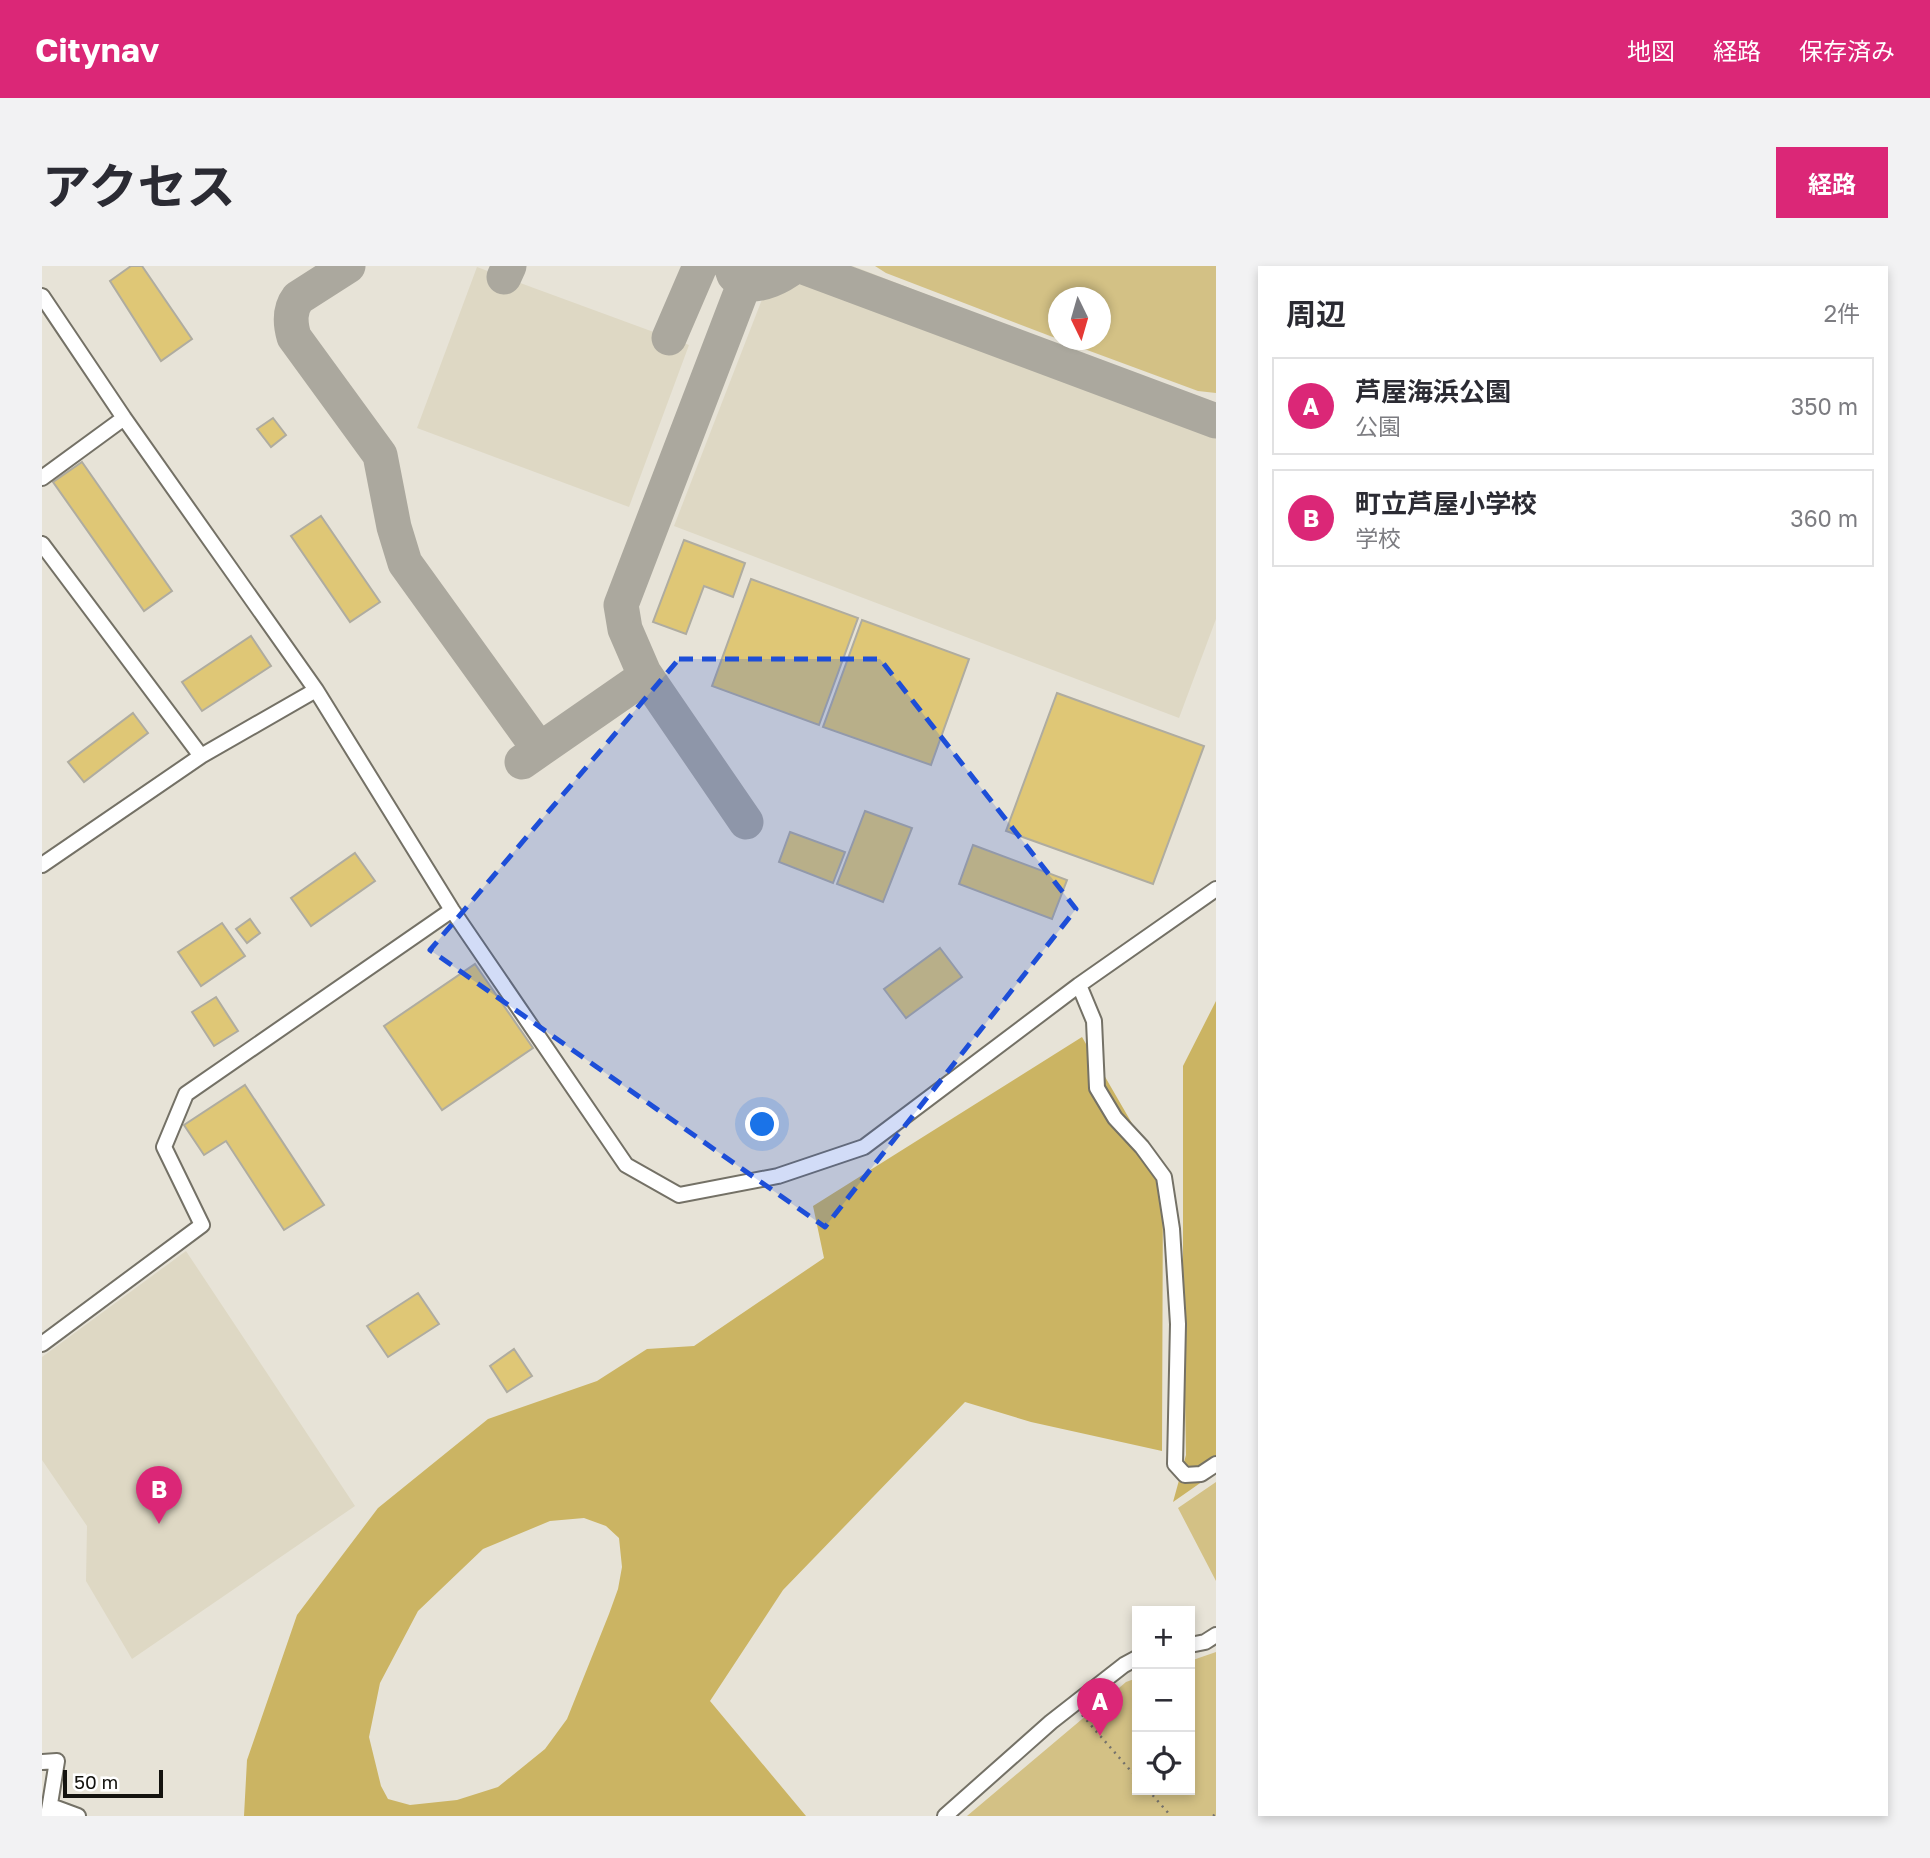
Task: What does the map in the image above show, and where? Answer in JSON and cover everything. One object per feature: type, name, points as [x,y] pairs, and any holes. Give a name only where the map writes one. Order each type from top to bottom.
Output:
[{"type":"street","points":[[42,296],[124,418],[316,690],[452,910],[626,1165],[679,1195],[778,1176],[864,1147],[1079,985],[1216,888]]},
{"type":"street","points":[[42,478],[124,418]]},
{"type":"street","points":[[42,544],[201,756]]},
{"type":"street","points":[[42,865],[201,756],[316,690]]},
{"type":"street","points":[[42,1344],[202,1225],[164,1147],[186,1094],[452,910]]},
{"type":"street","points":[[1079,985],[1094,1021],[1097,1088],[1115,1118],[1142,1147],[1164,1177],[1172,1229],[1178,1324],[1175,1464],[1185,1475],[1201,1475],[1216,1464]]},
{"type":"street","points":[[1195,1644],[1205,1642],[1216,1635]]},
{"type":"street","points":[[945,1816],[1051,1722],[1132,1661]]},
{"type":"street","points":[[42,1762],[57,1761],[50,1811],[78,1816]]},
{"type":"path","points":[[1079,1712],[1132,1772]]},
{"type":"path","points":[[1152,1795],[1171,1816]]},
{"type":"highlighted area","points":[[679,659],[880,659],[1076,909],[825,1227],[430,950]]},
{"type":"shaded area","points":[[775,266],[853,266],[1048,342],[1048,350],[1069,350],[1216,407],[1216,619],[1179,718],[674,526]]},
{"type":"shaded area","points":[[875,266],[1216,266],[1216,393],[1198,391],[1087,350],[1111,350],[1111,287],[1048,287],[1048,335],[886,273]]},
{"type":"shaded area","points":[[477,267],[689,345],[629,507],[417,428]]},
{"type":"shaded area","points":[[1216,1001],[1216,1472],[1173,1502],[1186,1455],[1183,1066]]},
{"type":"shaded area","points":[[1082,1037],[1163,1177],[1162,1451],[1031,1422],[965,1402],[783,1590],[710,1701],[806,1816],[244,1816],[247,1760],[297,1615],[378,1508],[488,1419],[597,1381],[647,1349],[694,1346],[824,1258],[813,1206]],"holes":[[[584,1518],[606,1526],[619,1538],[622,1567],[618,1589],[567,1719],[545,1749],[498,1787],[457,1800],[410,1805],[388,1799],[381,1786],[369,1737],[380,1683],[418,1611],[483,1549],[550,1521]]]},
{"type":"shaded area","points":[[186,1251],[355,1506],[132,1659],[86,1581],[87,1526],[42,1460],[42,1357]]},
{"type":"shaded area","points":[[1216,1482],[1216,1581],[1178,1508]]},
{"type":"shaded area","points":[[1216,1652],[1216,1816],[967,1816],[1126,1682],[1132,1680],[1132,1795],[1195,1795],[1195,1659]]},
{"type":"building","points":[[131,266],[142,266],[192,339],[161,361],[110,281]]},
{"type":"building","points":[[273,418],[286,435],[271,447],[257,429]]},
{"type":"building","points":[[82,462],[172,591],[144,611],[53,482]]},
{"type":"building","points":[[321,516],[380,602],[350,622],[291,536]]},
{"type":"building","points":[[684,540],[745,563],[733,597],[704,586],[686,634],[653,622]]},
{"type":"building","points":[[751,579],[858,618],[819,725],[712,686]]},
{"type":"building","points":[[862,620],[969,659],[931,765],[823,727]]},
{"type":"building","points":[[251,636],[271,666],[202,711],[182,682]]},
{"type":"building","points":[[1057,693],[1204,746],[1153,884],[1006,831]]},
{"type":"building","points":[[133,713],[148,733],[84,782],[68,762]]},
{"type":"building","points":[[865,811],[912,828],[883,902],[837,884]]},
{"type":"building","points":[[790,832],[845,852],[833,883],[779,862]]},
{"type":"building","points":[[973,845],[1067,880],[1052,919],[959,884]]},
{"type":"building","points":[[355,853],[375,881],[311,926],[291,898]]},
{"type":"building","points":[[250,919],[260,933],[247,943],[236,929]]},
{"type":"building","points":[[222,923],[245,956],[201,986],[178,952]]},
{"type":"building","points":[[940,948],[962,977],[906,1018],[884,989]]},
{"type":"building","points":[[475,964],[533,1048],[442,1110],[384,1026]]},
{"type":"building","points":[[216,997],[238,1031],[214,1046],[192,1012]]},
{"type":"building","points":[[245,1085],[324,1205],[284,1230],[226,1141],[204,1155],[184,1125]]},
{"type":"building","points":[[418,1293],[439,1324],[388,1357],[367,1326]]},
{"type":"building","points":[[514,1349],[532,1376],[507,1392],[490,1366]]},
{"type":"taxiway","points":[[348,266],[298,298],[291,317],[294,337],[380,455],[394,527],[405,563],[539,749]]},
{"type":"taxiway","points":[[504,277],[509,266]]},
{"type":"taxiway","points":[[669,338],[700,266]]},
{"type":"taxiway","points":[[746,822],[644,673],[625,629],[621,605],[751,266]]},
{"type":"taxiway","points":[[732,269],[744,285],[751,285],[771,280],[795,266]]},
{"type":"taxiway","points":[[801,266],[1216,421]]},
{"type":"taxiway","points":[[522,762],[646,676]]},
{"type":"place","name":"町立芦屋小学校","points":[[159,1524]]},
{"type":"place","name":"芦屋海浜公園","points":[[1100,1736]]}]
